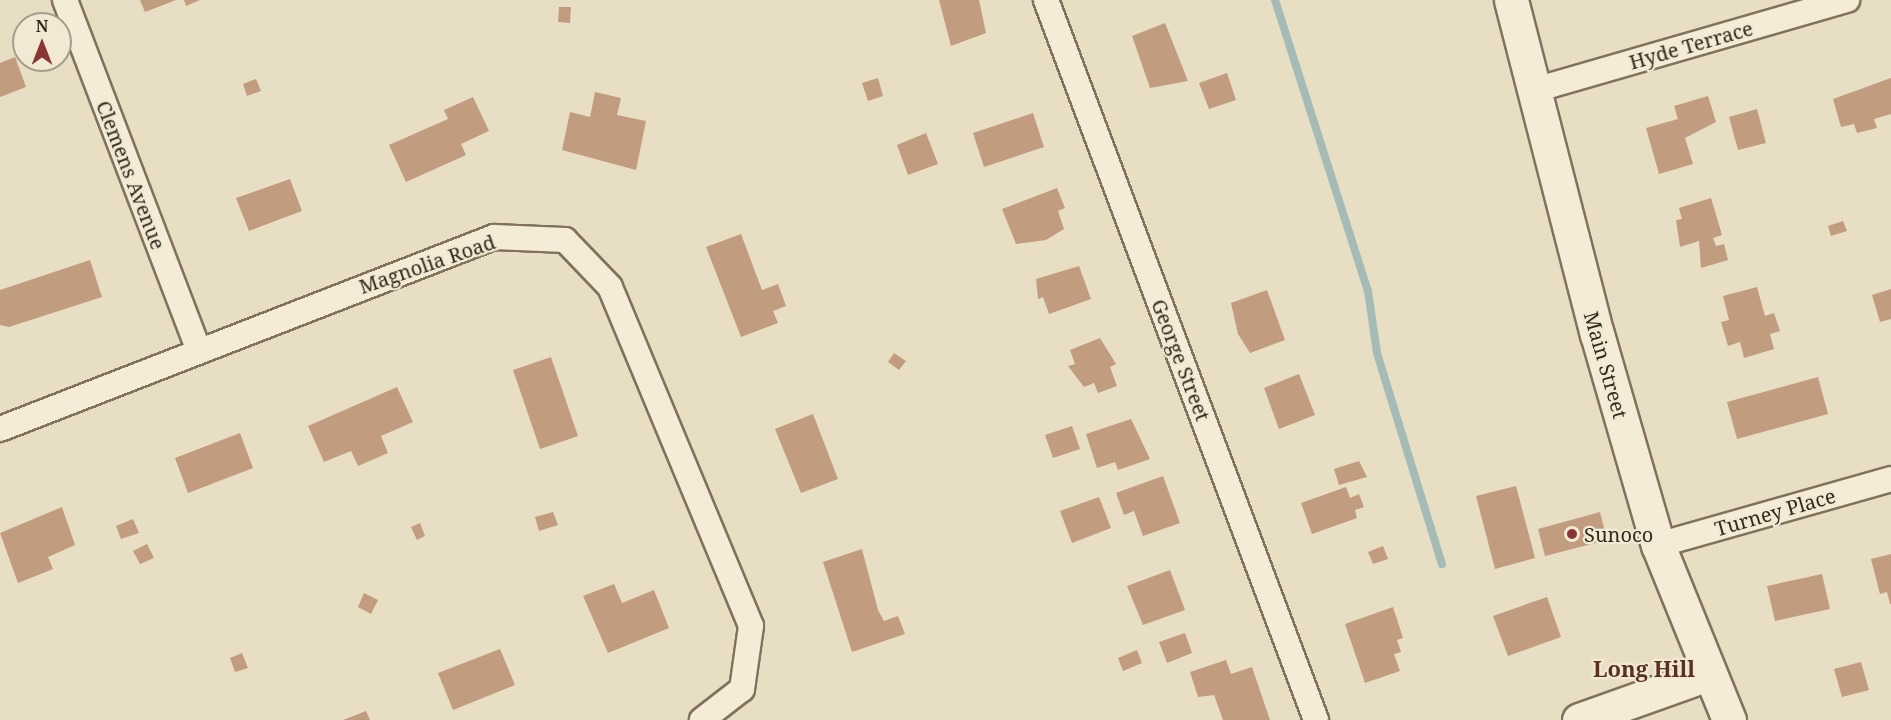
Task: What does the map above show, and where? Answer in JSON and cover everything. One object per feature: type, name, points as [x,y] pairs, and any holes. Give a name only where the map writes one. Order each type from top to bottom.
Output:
[{"type":"main road","name":"Main Street","points":[[1511,0],[1597,334],[1658,545],[1708,675],[1729,720]]},
{"type":"main road","points":[[1579,720],[1708,675]]},
{"type":"street","name":"Clemens Avenue","points":[[65,0],[198,349]]},
{"type":"street","name":"George Street","points":[[1046,0],[1316,720]]},
{"type":"street","name":"Hyde Terrace","points":[[1535,90],[1847,0]]},
{"type":"street","name":"Magnolia Road","points":[[0,429],[198,349],[494,237],[565,240],[610,287],[751,626],[742,689],[702,720]]},
{"type":"street","name":"Turney Place","points":[[1658,545],[1891,479]]},
{"type":"building","points":[[140,0],[176,0],[145,12]]},
{"type":"building","points":[[184,0],[200,0],[186,6]]},
{"type":"building","points":[[939,0],[979,0],[986,33],[951,46]]},
{"type":"building","points":[[559,7],[571,7],[570,23],[558,22]]},
{"type":"building","points":[[1165,23],[1188,81],[1150,88],[1132,36]]},
{"type":"building","points":[[12,58],[12,72],[20,72],[26,87],[0,97],[0,63]]},
{"type":"building","points":[[1227,73],[1236,100],[1209,109],[1199,83]]},
{"type":"building","points":[[878,78],[883,96],[868,101],[862,83]]},
{"type":"building","points":[[1891,78],[1891,114],[1874,119],[1877,128],[1857,133],[1854,124],[1841,127],[1833,99]]},
{"type":"building","points":[[256,79],[261,91],[247,96],[243,84]]},
{"type":"building","points":[[595,92],[621,98],[617,115],[646,121],[636,170],[562,150],[570,112],[590,117]]},
{"type":"building","points":[[1708,96],[1716,122],[1685,138],[1693,164],[1659,174],[1646,128],[1678,119],[1674,106]]},
{"type":"building","points":[[473,97],[489,131],[461,144],[466,155],[406,182],[389,145],[448,119],[444,110]]},
{"type":"building","points":[[1757,109],[1766,143],[1738,150],[1729,117]]},
{"type":"building","points":[[1033,113],[1044,147],[984,167],[973,133]]},
{"type":"building","points":[[926,133],[938,164],[908,175],[897,145]]},
{"type":"building","points":[[290,179],[302,211],[249,231],[236,198]]},
{"type":"building","points":[[1057,188],[1065,208],[1058,211],[1064,229],[1046,240],[1016,244],[1002,209]]},
{"type":"building","points":[[1711,198],[1722,235],[1713,238],[1716,246],[1724,244],[1728,260],[1701,268],[1699,241],[1680,247],[1676,220],[1682,219],[1679,208]]},
{"type":"building","points":[[1843,221],[1847,231],[1831,236],[1828,226]]},
{"type":"building","points":[[741,234],[762,290],[778,284],[786,306],[773,311],[778,323],[741,337],[706,247]]},
{"type":"building","points":[[90,260],[102,297],[9,327],[0,325],[0,290]]},
{"type":"building","points":[[1079,266],[1091,299],[1049,314],[1043,297],[1038,299],[1036,279]]},
{"type":"building","points":[[1757,287],[1765,316],[1774,313],[1780,331],[1770,334],[1774,349],[1744,358],[1740,342],[1728,346],[1721,322],[1729,320],[1723,296]]},
{"type":"building","points":[[1891,289],[1891,319],[1880,322],[1872,295]]},
{"type":"building","points":[[1267,290],[1285,340],[1250,353],[1238,334],[1231,303]]},
{"type":"building","points":[[1100,338],[1116,364],[1110,367],[1117,386],[1098,393],[1094,383],[1084,387],[1068,366],[1075,364],[1070,350]]},
{"type":"building","points":[[894,353],[906,361],[899,370],[888,362]]},
{"type":"building","points":[[551,357],[578,436],[540,449],[513,370]]},
{"type":"building","points":[[1299,374],[1315,415],[1279,429],[1264,388]]},
{"type":"building","points":[[1818,377],[1828,414],[1737,439],[1727,402]]},
{"type":"building","points":[[397,387],[413,422],[381,436],[388,453],[358,466],[351,451],[324,462],[308,426]]},
{"type":"building","points":[[813,414],[838,479],[801,493],[775,429]]},
{"type":"building","points":[[1131,419],[1150,459],[1118,470],[1115,462],[1097,468],[1086,434]]},
{"type":"building","points":[[1072,426],[1080,449],[1053,458],[1045,435]]},
{"type":"building","points":[[240,433],[253,468],[188,493],[175,458]]},
{"type":"building","points":[[1359,461],[1367,477],[1339,485],[1334,469]]},
{"type":"building","points":[[1163,476],[1180,523],[1143,536],[1134,511],[1124,515],[1116,493]]},
{"type":"building","points":[[1516,486],[1535,558],[1495,569],[1476,496]]},
{"type":"building","points":[[1346,487],[1350,498],[1359,494],[1364,507],[1355,510],[1357,518],[1312,534],[1301,503]]},
{"type":"building","points":[[1099,497],[1111,528],[1072,543],[1060,511]]},
{"type":"building","points":[[62,507],[75,545],[48,557],[53,569],[18,583],[0,533]]},
{"type":"building","points":[[553,512],[558,525],[539,531],[535,517]]},
{"type":"building","name":"Sunoco","points":[[1600,512],[1607,540],[1545,556],[1538,529]]},
{"type":"building","points":[[133,519],[139,533],[121,539],[116,526]]},
{"type":"building","points":[[420,523],[425,536],[417,540],[411,527]]},
{"type":"building","points":[[147,544],[154,558],[140,564],[133,551]]},
{"type":"building","points":[[1383,546],[1388,559],[1373,564],[1368,552]]},
{"type":"building","points":[[862,549],[878,610],[884,621],[898,616],[905,634],[852,652],[823,562]]},
{"type":"building","points":[[1891,554],[1890,604],[1887,592],[1880,594],[1871,559]]},
{"type":"building","points":[[1170,570],[1185,610],[1143,625],[1127,586]]},
{"type":"building","points":[[1822,574],[1830,609],[1775,621],[1767,586]]},
{"type":"building","points":[[614,584],[622,603],[654,590],[669,628],[608,653],[583,596]]},
{"type":"building","points":[[364,593],[378,600],[371,614],[358,607]]},
{"type":"building","points":[[1547,597],[1561,637],[1508,656],[1493,616]]},
{"type":"building","points":[[1393,607],[1403,638],[1397,640],[1401,652],[1394,654],[1400,671],[1365,683],[1345,624]]},
{"type":"building","points":[[1185,633],[1192,653],[1167,663],[1159,642]]},
{"type":"building","points":[[500,649],[515,685],[453,710],[438,673]]},
{"type":"building","points":[[1137,650],[1142,663],[1123,671],[1118,658]]},
{"type":"building","points":[[242,653],[248,668],[235,672],[230,658]]},
{"type":"building","points":[[1226,660],[1231,674],[1252,667],[1270,720],[1223,720],[1214,695],[1198,697],[1190,672]]},
{"type":"building","points":[[1861,662],[1869,690],[1842,697],[1834,669]]},
{"type":"building","points":[[366,711],[370,720],[343,720]]},
{"type":"waterway","points":[[1275,0],[1368,291],[1377,353],[1442,564]]},
{"type":"place","name":"Sunoco","points":[[1572,534]]},
{"type":"district","name":"Long Hill","points":[[1644,669]]}]
